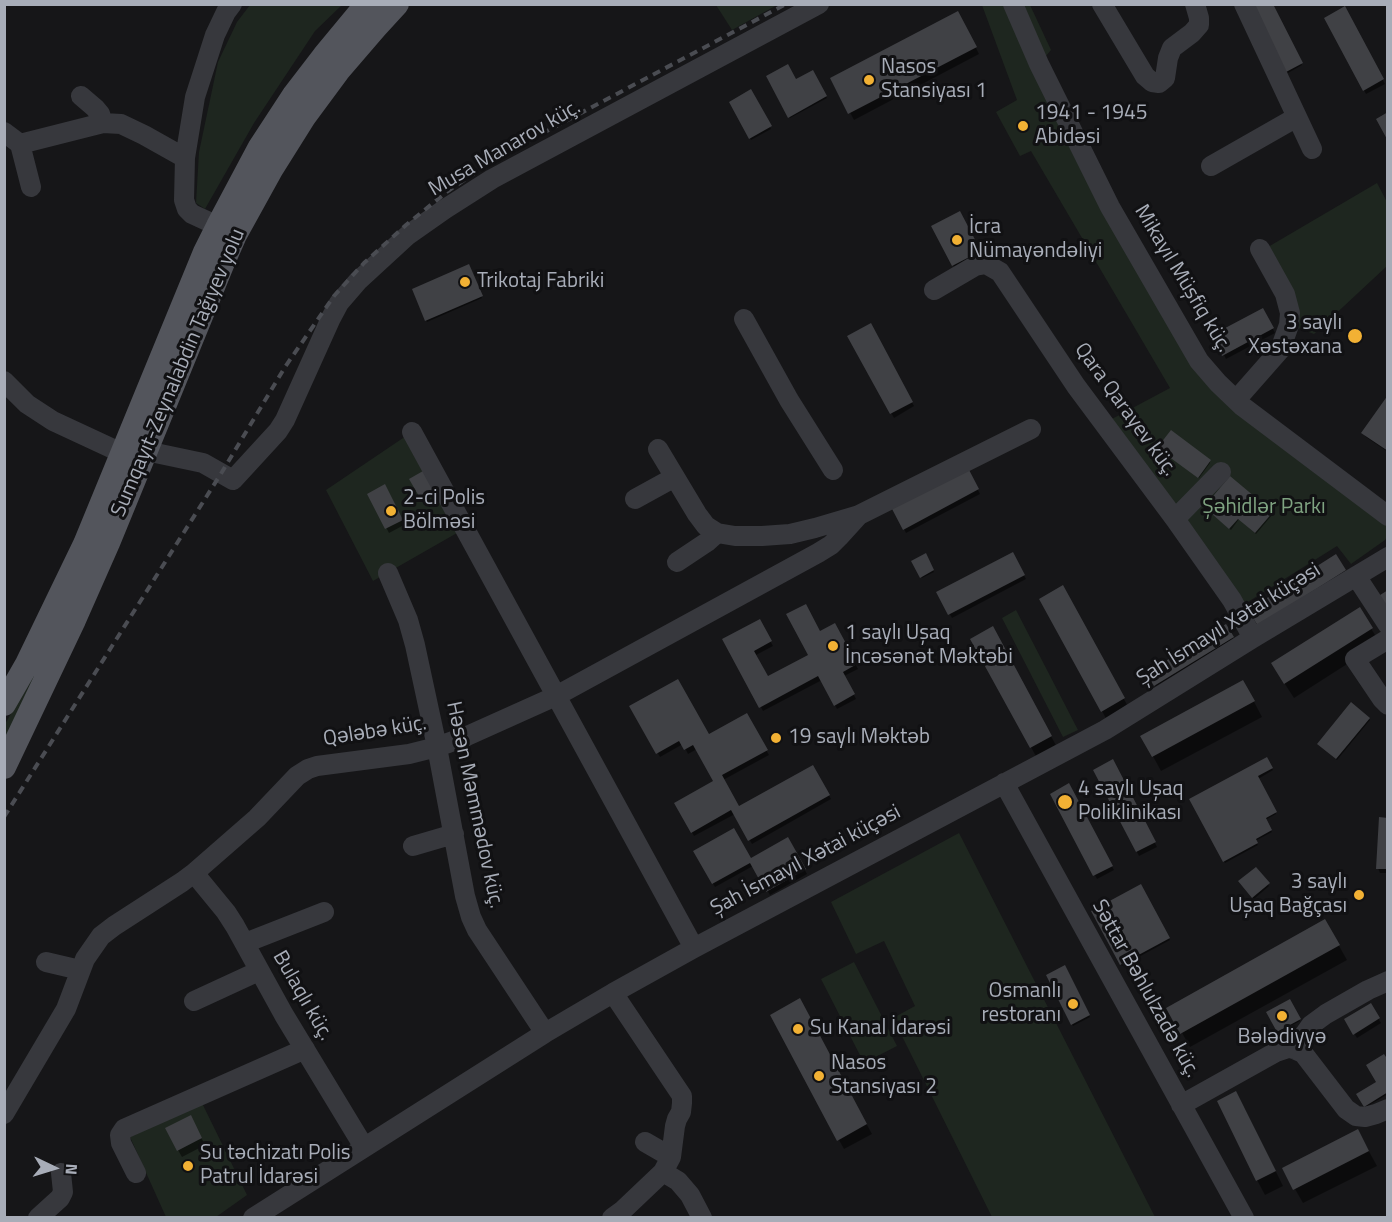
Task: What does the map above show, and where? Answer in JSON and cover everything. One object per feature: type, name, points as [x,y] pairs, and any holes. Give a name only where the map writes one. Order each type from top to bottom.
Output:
[{"type":"main road","name":"Sumqayıt-Zeynalabdin Tağıyev yolu","points":[[4,767],[79,610],[108,543],[135,452],[205,252],[260,147],[294,95],[367,4]]},
{"type":"main road","name":"Sumqayıt-Zeynalabdin Tağıyev yolu","points":[[4,704],[27,664],[86,544],[135,452],[235,235],[272,168],[304,117],[338,71],[397,4]]},
{"type":"street","points":[[218,226],[192,214],[187,209],[184,200],[185,158],[195,97],[215,35],[232,4]]},
{"type":"street","name":"Musa Manarov küç.","points":[[135,452],[204,463],[233,480],[266,446],[285,420],[339,303],[358,281],[408,235],[445,208],[492,179],[819,4]]},
{"type":"street","name":"Mikayıl Müşfiq küç.","points":[[1012,4],[1110,207],[1199,361],[1236,400],[1388,516]]},
{"type":"street","points":[[1102,4],[1145,76],[1152,82],[1159,83],[1165,78],[1168,57],[1172,48],[1199,25],[1195,4]]},
{"type":"street","points":[[1244,4],[1312,149]]},
{"type":"street","points":[[81,96],[100,114],[103,123]]},
{"type":"street","points":[[1211,166],[1297,117]]},
{"type":"street","points":[[31,187],[12,138],[103,123],[121,124],[185,158]]},
{"type":"street","points":[[1236,400],[1280,350],[1289,325],[1290,313],[1285,294],[1260,249]]},
{"type":"street","name":"Qara Qarayev küç.","points":[[934,290],[975,266],[986,264],[1000,272],[1076,386],[1232,600],[1253,638]]},
{"type":"street","points":[[744,319],[784,392],[833,470]]},
{"type":"street","points":[[4,381],[27,404],[53,421],[135,452]]},
{"type":"street","points":[[658,449],[706,526],[717,533],[762,536],[790,534],[859,515],[1030,429]]},
{"type":"street","points":[[412,432],[694,948]]},
{"type":"street","points":[[1175,519],[1221,472]]},
{"type":"street","points":[[635,499],[675,477]]},
{"type":"street","name":"Qələbə küç.","points":[[4,1113],[66,1009],[80,970],[101,936],[194,873],[257,818],[297,776],[308,768],[409,754],[437,747],[556,696],[818,553],[831,545],[859,515]]},
{"type":"street","points":[[677,562],[717,533]]},
{"type":"street","name":"Şah İsmayıl Xətai küçəsi","points":[[253,1218],[613,993],[1105,730],[1388,557]]},
{"type":"street","name":"Həsən Məmmədov küç.","points":[[388,573],[408,620],[420,666],[471,917],[477,930],[545,1034]]},
{"type":"street","points":[[1356,576],[1388,625]]},
{"type":"street","points":[[1388,639],[1355,659],[1388,705]]},
{"type":"street","name":"Səttar Bəhlulzadə küç.","points":[[1004,783],[1244,1218]]},
{"type":"street","points":[[413,846],[454,834]]},
{"type":"street","name":"Bulaqlı küç.","points":[[194,873],[226,912],[364,1147]]},
{"type":"street","points":[[245,943],[324,912]]},
{"type":"street","points":[[46,962],[80,970]]},
{"type":"street","points":[[194,1001],[259,970]]},
{"type":"street","points":[[1294,1049],[1311,1025],[1326,1014],[1388,981]]},
{"type":"street","points":[[612,1218],[623,1210],[667,1164],[675,1126],[681,1112],[682,1096],[613,993]]},
{"type":"street","points":[[1181,1105],[1276,1052],[1288,1048],[1303,1053],[1346,1109],[1356,1116],[1365,1117],[1388,1109]]},
{"type":"street","points":[[136,1173],[121,1143],[120,1135],[124,1129],[305,1049]]},
{"type":"street","points":[[645,1142],[667,1164],[690,1195],[702,1218]]},
{"type":"street","points":[[38,1218],[60,1198],[63,1192],[61,1173]]},
{"type":"green space","points":[[250,5],[342,5],[315,31],[254,123],[205,209],[196,203],[199,152],[218,62],[237,22]]},
{"type":"green space","points":[[716,5],[777,5],[732,30]]},
{"type":"green space","name":"Şəhidlər Parkı","points":[[982,5],[1030,5],[1051,50],[1039,64],[1199,361],[1387,517],[1385,540],[1351,564],[1337,546],[1243,605],[1110,420],[1170,388],[1031,151],[1020,156],[996,112],[1017,100]]},
{"type":"green space","points":[[1377,183],[1387,202],[1387,266],[1314,334],[1298,328],[1298,307],[1268,247]]},
{"type":"green space","name":"2-ci Polis Bölməsi","points":[[406,436],[457,533],[373,581],[326,490]]},
{"type":"green space","points":[[1016,610],[1078,730],[1063,737],[1002,618]]},
{"type":"green space","points":[[53,641],[5,739],[5,724]]},
{"type":"green space","points":[[959,833],[1155,1217],[992,1217],[893,1018],[915,1006],[884,941],[856,954],[831,902]]},
{"type":"green space","points":[[854,962],[897,1046],[864,1063],[821,979]]},
{"type":"green space","name":"Su təchizatı Polis Patrul İdarəsi","points":[[202,1103],[247,1195],[216,1217],[166,1217],[130,1137]]},
{"type":"building","points":[[1251,4],[1273,4],[1303,63],[1286,72]]},
{"type":"building","points":[[1345,6],[1384,79],[1363,91],[1324,18]]},
{"type":"building","points":[[958,11],[977,47],[848,114],[830,78]]},
{"type":"building","points":[[788,64],[796,79],[813,70],[827,96],[788,118],[766,76]]},
{"type":"building","points":[[751,89],[772,126],[749,139],[729,102]]},
{"type":"building","points":[[1388,112],[1388,141],[1376,119]]},
{"type":"building","points":[[960,211],[981,251],[952,266],[931,226]]},
{"type":"building","points":[[469,264],[483,296],[425,321],[412,289]]},
{"type":"building","points":[[1263,308],[1274,328],[1222,356],[1212,335]]},
{"type":"building","points":[[871,323],[913,402],[890,414],[847,336]]},
{"type":"building","points":[[1388,395],[1388,451],[1361,433]]},
{"type":"building","points":[[1171,430],[1211,460],[1198,478],[1157,448]]},
{"type":"building","points":[[967,466],[979,489],[903,530],[891,507]]},
{"type":"building","points":[[423,471],[433,490],[420,498],[409,479]]},
{"type":"building","points":[[1230,476],[1273,512],[1255,533],[1238,519],[1229,529],[1204,507]]},
{"type":"building","points":[[385,484],[403,520],[385,529],[367,494]]},
{"type":"building","points":[[1013,552],[1025,575],[948,615],[936,592]]},
{"type":"building","points":[[926,553],[934,570],[920,578],[911,561]]},
{"type":"building","points":[[1336,554],[1346,570],[1258,626],[1248,610]]},
{"type":"building","points":[[1063,585],[1125,698],[1101,712],[1039,599]]},
{"type":"building","points":[[1388,590],[1388,614],[1377,597]]},
{"type":"building","points":[[806,604],[820,631],[835,623],[857,664],[843,672],[855,694],[834,706],[818,676],[759,708],[722,639],[760,619],[772,641],[754,651],[768,676],[808,655],[786,614]]},
{"type":"building","points":[[1360,607],[1373,628],[1284,684],[1271,663]]},
{"type":"building","points":[[1226,624],[1234,637],[1154,686],[1146,673]]},
{"type":"building","points":[[993,626],[1052,736],[1030,748],[970,639]]},
{"type":"building","points":[[678,679],[709,734],[747,713],[768,750],[722,775],[739,806],[813,765],[830,795],[748,841],[731,810],[691,833],[674,803],[713,781],[693,745],[684,750],[679,741],[656,754],[629,706]]},
{"type":"building","points":[[1243,680],[1255,701],[1152,757],[1140,736]]},
{"type":"building","points":[[1351,702],[1370,718],[1336,759],[1317,744]]},
{"type":"building","points":[[1267,757],[1273,768],[1258,776],[1277,812],[1266,818],[1272,830],[1256,839],[1258,843],[1223,862],[1189,799]]},
{"type":"building","points":[[1113,759],[1156,842],[1136,852],[1093,770]]},
{"type":"building","points":[[1069,783],[1113,866],[1093,876],[1050,794]]},
{"type":"building","points":[[1379,817],[1388,818],[1388,869],[1376,869]]},
{"type":"building","points":[[734,828],[751,858],[788,837],[806,869],[766,892],[750,863],[712,884],[693,851]]},
{"type":"building","points":[[1256,867],[1270,883],[1252,898],[1238,881]]},
{"type":"building","points":[[1141,884],[1170,938],[1120,965],[1091,911]]},
{"type":"building","points":[[1325,919],[1340,945],[1180,1034],[1166,1008]]},
{"type":"building","points":[[1065,965],[1090,1015],[1071,1025],[1046,975]]},
{"type":"building","points":[[800,998],[867,1124],[837,1141],[770,1015]]},
{"type":"building","points":[[1290,999],[1301,1019],[1277,1032],[1266,1012]]},
{"type":"building","points":[[1371,1003],[1380,1018],[1353,1035],[1344,1019]]},
{"type":"building","points":[[1384,1054],[1388,1060],[1388,1092],[1364,1107],[1356,1094],[1376,1082],[1366,1065]]},
{"type":"building","points":[[1236,1091],[1276,1171],[1256,1181],[1217,1101]]},
{"type":"building","points":[[191,1115],[202,1138],[177,1151],[165,1128]]},
{"type":"building","points":[[1358,1129],[1369,1151],[1293,1190],[1282,1168]]},
{"type":"railway","points":[[4,817],[222,472],[285,367],[334,296],[364,263],[448,191],[500,156],[786,4]]},
{"type":"place","name":"Nasos Stansiyası 1","points":[[869,80]]},
{"type":"place","name":"1941 - 1945 Abidəsi","points":[[1023,126]]},
{"type":"place","name":"İcra Nümayəndəliyi","points":[[957,240]]},
{"type":"place","name":"Trikotaj Fabriki","points":[[465,282]]},
{"type":"place","name":"3 saylı Xəstəxana","points":[[1355,336]]},
{"type":"place","name":"2-ci Polis Bölməsi","points":[[391,511]]},
{"type":"place","name":"1 saylı Uşaq İncəsənət Məktəbi","points":[[833,646]]},
{"type":"place","name":"19 saylı Məktəb","points":[[776,738]]},
{"type":"place","name":"4 saylı Uşaq Poliklinikası","points":[[1065,802]]},
{"type":"place","name":"3 saylı Uşaq Bağçası","points":[[1359,895]]},
{"type":"place","name":"Osmanlı restoranı","points":[[1073,1004]]},
{"type":"place","name":"Bələdiyyə","points":[[1282,1016]]},
{"type":"place","name":"Su Kanal İdarəsi","points":[[798,1029]]},
{"type":"place","name":"Nasos Stansiyası 2","points":[[819,1076]]},
{"type":"place","name":"Su təchizatı Polis Patrul İdarəsi","points":[[188,1166]]}]
